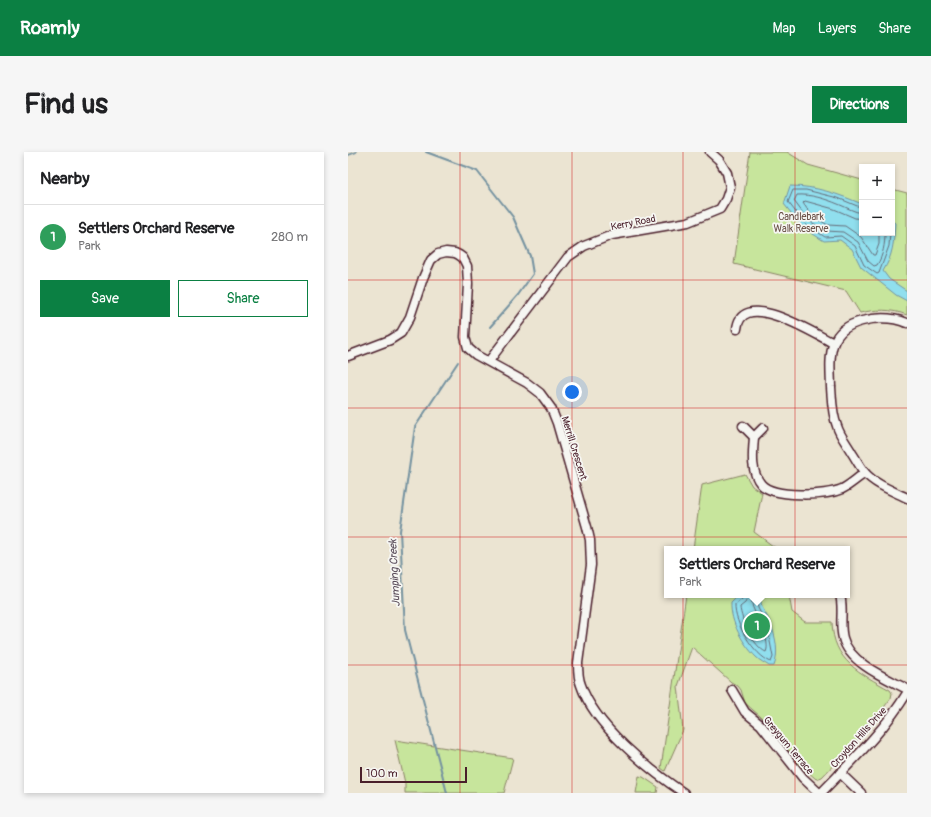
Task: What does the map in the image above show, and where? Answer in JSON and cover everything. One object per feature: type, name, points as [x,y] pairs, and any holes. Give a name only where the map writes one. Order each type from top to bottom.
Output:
[{"type":"street","name":"Kerry Road","points":[[489,361],[568,257],[584,246],[612,235],[688,222],[720,209],[726,199],[730,187],[727,173],[720,160],[710,152]]},
{"type":"street","name":"Merrill Crescent","points":[[348,356],[390,340],[401,332],[410,317],[423,278],[431,260],[438,254],[451,252],[463,258],[468,270],[465,337],[468,348],[476,355],[536,389],[545,398],[557,422],[588,527],[591,551],[589,582],[578,663],[578,675],[582,689],[596,714],[608,728],[635,755],[661,777],[684,793]]},
{"type":"street","points":[[737,328],[739,319],[744,314],[750,312],[765,312],[788,321],[833,343]]},
{"type":"street","points":[[907,323],[887,318],[860,321],[844,330],[833,343],[830,359],[832,408],[837,428],[865,473],[874,481],[907,498]]},
{"type":"street","points":[[743,426],[754,437]]},
{"type":"street","points":[[763,428],[754,437],[753,468],[760,484],[764,487],[772,490],[802,494],[824,493],[842,489],[865,473]]},
{"type":"street","points":[[841,598],[843,640],[851,653],[861,663],[907,689]]},
{"type":"street","name":"Greygum Terrace","points":[[732,690],[745,712],[761,725],[802,778],[820,793]]},
{"type":"street","name":"Croydon Hills Drive","points":[[820,793],[881,730],[907,693]]},
{"type":"street","points":[[840,773],[861,793]]},
{"type":"green space","name":"Candlebark Walk Reserve","points":[[750,152],[787,152],[808,165],[859,179],[859,236],[895,236],[895,190],[907,193],[907,315],[884,310],[860,313],[846,291],[734,264]]},
{"type":"green space","points":[[745,474],[752,486],[762,493],[754,532],[773,546],[693,546],[702,485]]},
{"type":"green space","points":[[686,598],[790,598],[792,612],[805,622],[832,622],[837,647],[843,656],[850,664],[868,678],[890,690],[892,693],[891,698],[867,730],[822,777],[816,779],[800,765],[769,724],[745,703],[741,690],[738,686],[731,682],[692,647],[678,686],[683,730],[665,771],[661,768]]},
{"type":"green space","points":[[395,740],[513,758],[504,793],[405,793],[405,783]]},
{"type":"green space","points":[[639,776],[658,787],[657,793],[636,793]]},
{"type":"water","points":[[790,186],[809,187],[827,191],[859,203],[859,236],[894,236],[891,254],[883,271],[889,279],[907,291],[907,301],[896,295],[861,267],[852,249],[840,240],[824,241],[802,227],[784,204]]},
{"type":"water","points":[[736,598],[760,598],[762,607],[773,630],[777,651],[774,666],[769,666],[759,660],[746,646],[735,625],[731,610],[731,603]]},
{"type":"waterway","name":"Jumping Creek","points":[[348,155],[356,152]]},
{"type":"waterway","name":"Jumping Creek","points":[[426,152],[477,171],[513,217],[530,256],[533,274],[518,295],[490,327]]},
{"type":"waterway","name":"Jumping Creek","points":[[447,793],[405,630],[400,531],[415,427],[458,362]]},
{"type":"place","name":"Settlers Orchard Reserve","points":[[757,626]]}]
